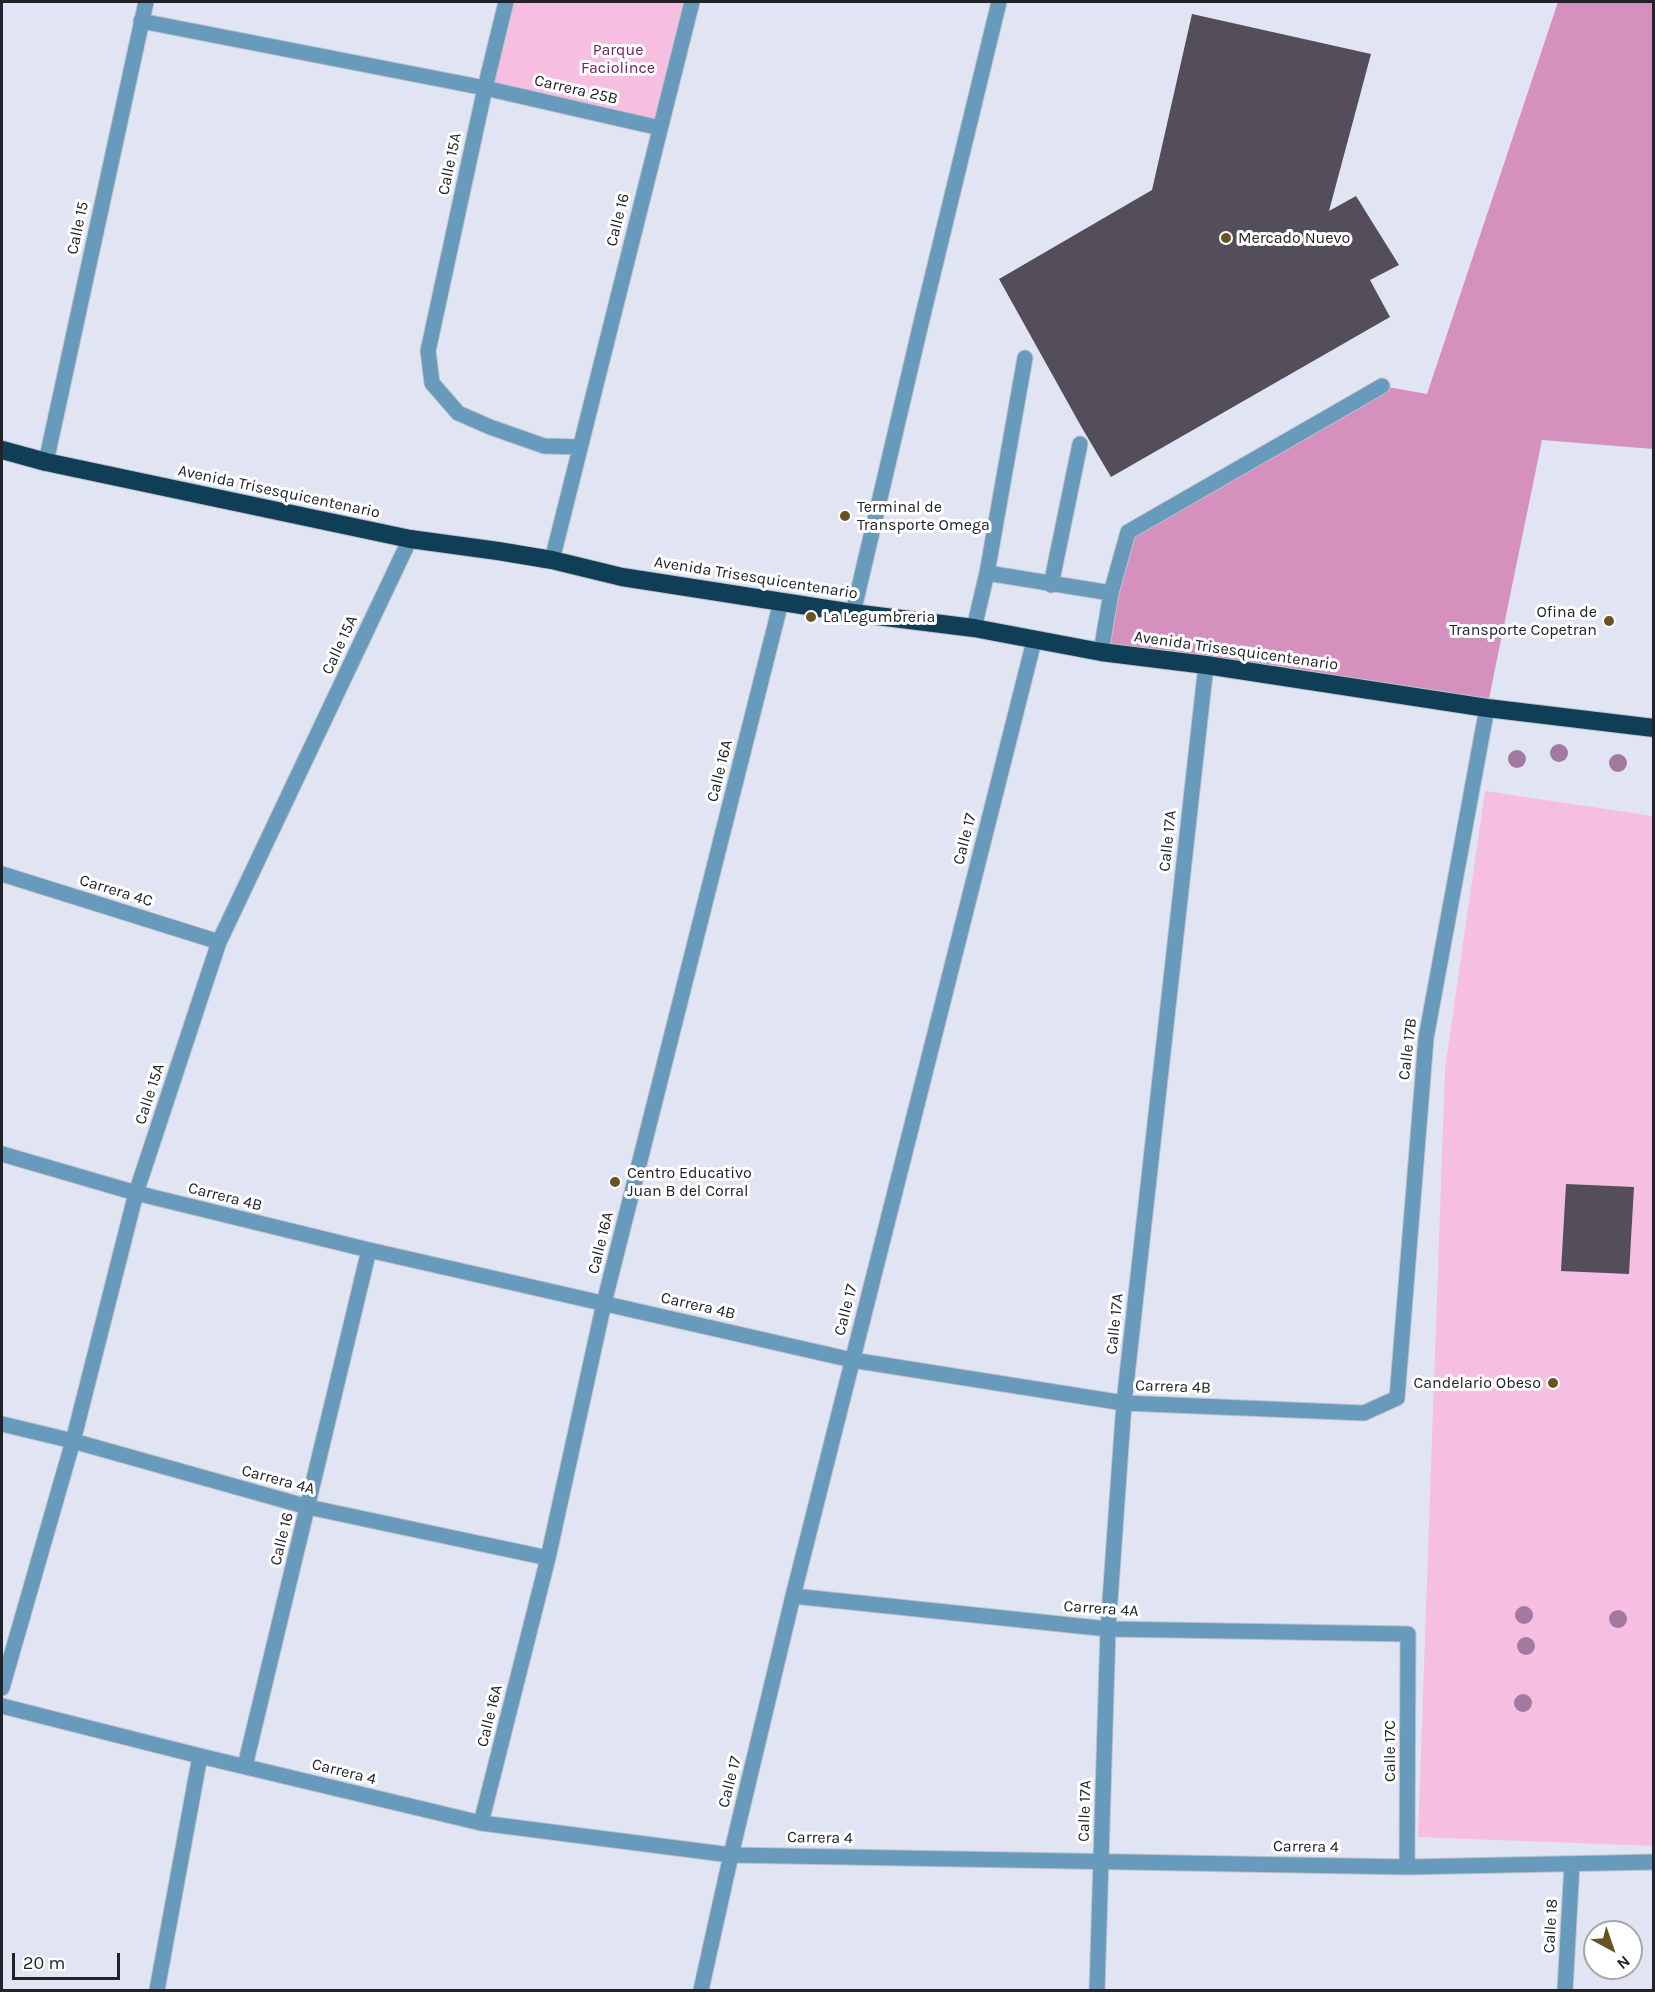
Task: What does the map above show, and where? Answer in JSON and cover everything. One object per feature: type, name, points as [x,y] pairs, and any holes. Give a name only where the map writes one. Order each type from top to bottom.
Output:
[{"type":"highway","name":"Avenida Trisesquicentenario","points":[[2,450],[46,462],[410,540],[552,560],[622,577],[853,613],[974,628],[1101,652],[1206,665],[1487,708],[1653,728]]},
{"type":"street","name":"Calle 15","points":[[46,462],[146,2]]},
{"type":"street","name":"Calle 15A","points":[[506,2],[484,88],[428,351],[432,383],[458,414],[544,446],[580,447]]},
{"type":"street","name":"Calle 16","points":[[552,560],[692,2]]},
{"type":"street","points":[[853,613],[999,2]]},
{"type":"street","name":"Carrera 25B","points":[[141,21],[484,88],[660,128]]},
{"type":"street","points":[[974,628],[987,573],[1026,358]]},
{"type":"street","points":[[1101,652],[1111,593],[1128,532],[1382,386]]},
{"type":"street","points":[[1051,585],[1080,444]]},
{"type":"street","name":"Calle 15A","points":[[2,1688],[73,1441],[136,1193],[219,942],[410,540]]},
{"type":"street","points":[[987,573],[1111,593]]},
{"type":"street","name":"Calle 16A","points":[[481,1823],[548,1558],[604,1303],[781,602]]},
{"type":"street","name":"Calle 17","points":[[701,1990],[793,1596],[1034,641]]},
{"type":"street","name":"Calle 17A","points":[[1097,1990],[1108,1629],[1124,1403],[1206,665]]},
{"type":"street","name":"Calle 17B","points":[[1397,1398],[1426,1038],[1487,708]]},
{"type":"street","name":"Carrera 4C","points":[[2,874],[219,942]]},
{"type":"street","name":"Carrera 4B","points":[[2,1154],[136,1193],[369,1250],[852,1360],[1124,1403],[1364,1413],[1397,1398]]},
{"type":"street","name":"Calle 16","points":[[245,1766],[369,1250]]},
{"type":"street","name":"Carrera 4A","points":[[2,1424],[73,1441],[308,1507],[548,1558]]},
{"type":"street","name":"Carrera 4A","points":[[793,1596],[1108,1629],[1408,1634]]},
{"type":"street","name":"Calle 17C","points":[[1407,1867],[1408,1634]]},
{"type":"street","name":"Carrera 4","points":[[2,1706],[481,1823],[731,1855],[1407,1867],[1653,1862]]},
{"type":"street","points":[[157,1990],[200,1756]]},
{"type":"street","name":"Calle 18","points":[[1565,1990],[1572,1864]]},
{"type":"green space","name":"Parque Faciolince","points":[[506,2],[692,2],[660,128],[485,88]]},
{"type":"green space","points":[[1485,791],[1653,816],[1653,1846],[1418,1837],[1445,1069]]},
{"type":"shaded area","points":[[1558,2],[1653,2],[1653,449],[1542,440],[1487,708],[1101,652],[1128,532],[1382,386],[1427,394]]},
{"type":"building","name":"Mercado Nuevo","points":[[1192,14],[1371,54],[1329,211],[1356,196],[1399,265],[1370,280],[1390,317],[1111,477],[999,279],[1152,190]]},
{"type":"building","points":[[1566,1184],[1634,1187],[1629,1274],[1561,1271]]},
{"type":"place","name":"Mercado Nuevo","points":[[1226,238]]},
{"type":"place","name":"Terminal de Transporte Omega","points":[[845,516]]},
{"type":"place","name":"La Legumbreria","points":[[811,617]]},
{"type":"place","name":"Ofina de Transporte Copetran","points":[[1609,621]]},
{"type":"place","name":"Centro Educativo Juan B del Corral","points":[[615,1182]]},
{"type":"place","name":"Candelario Obeso","points":[[1553,1383]]}]
